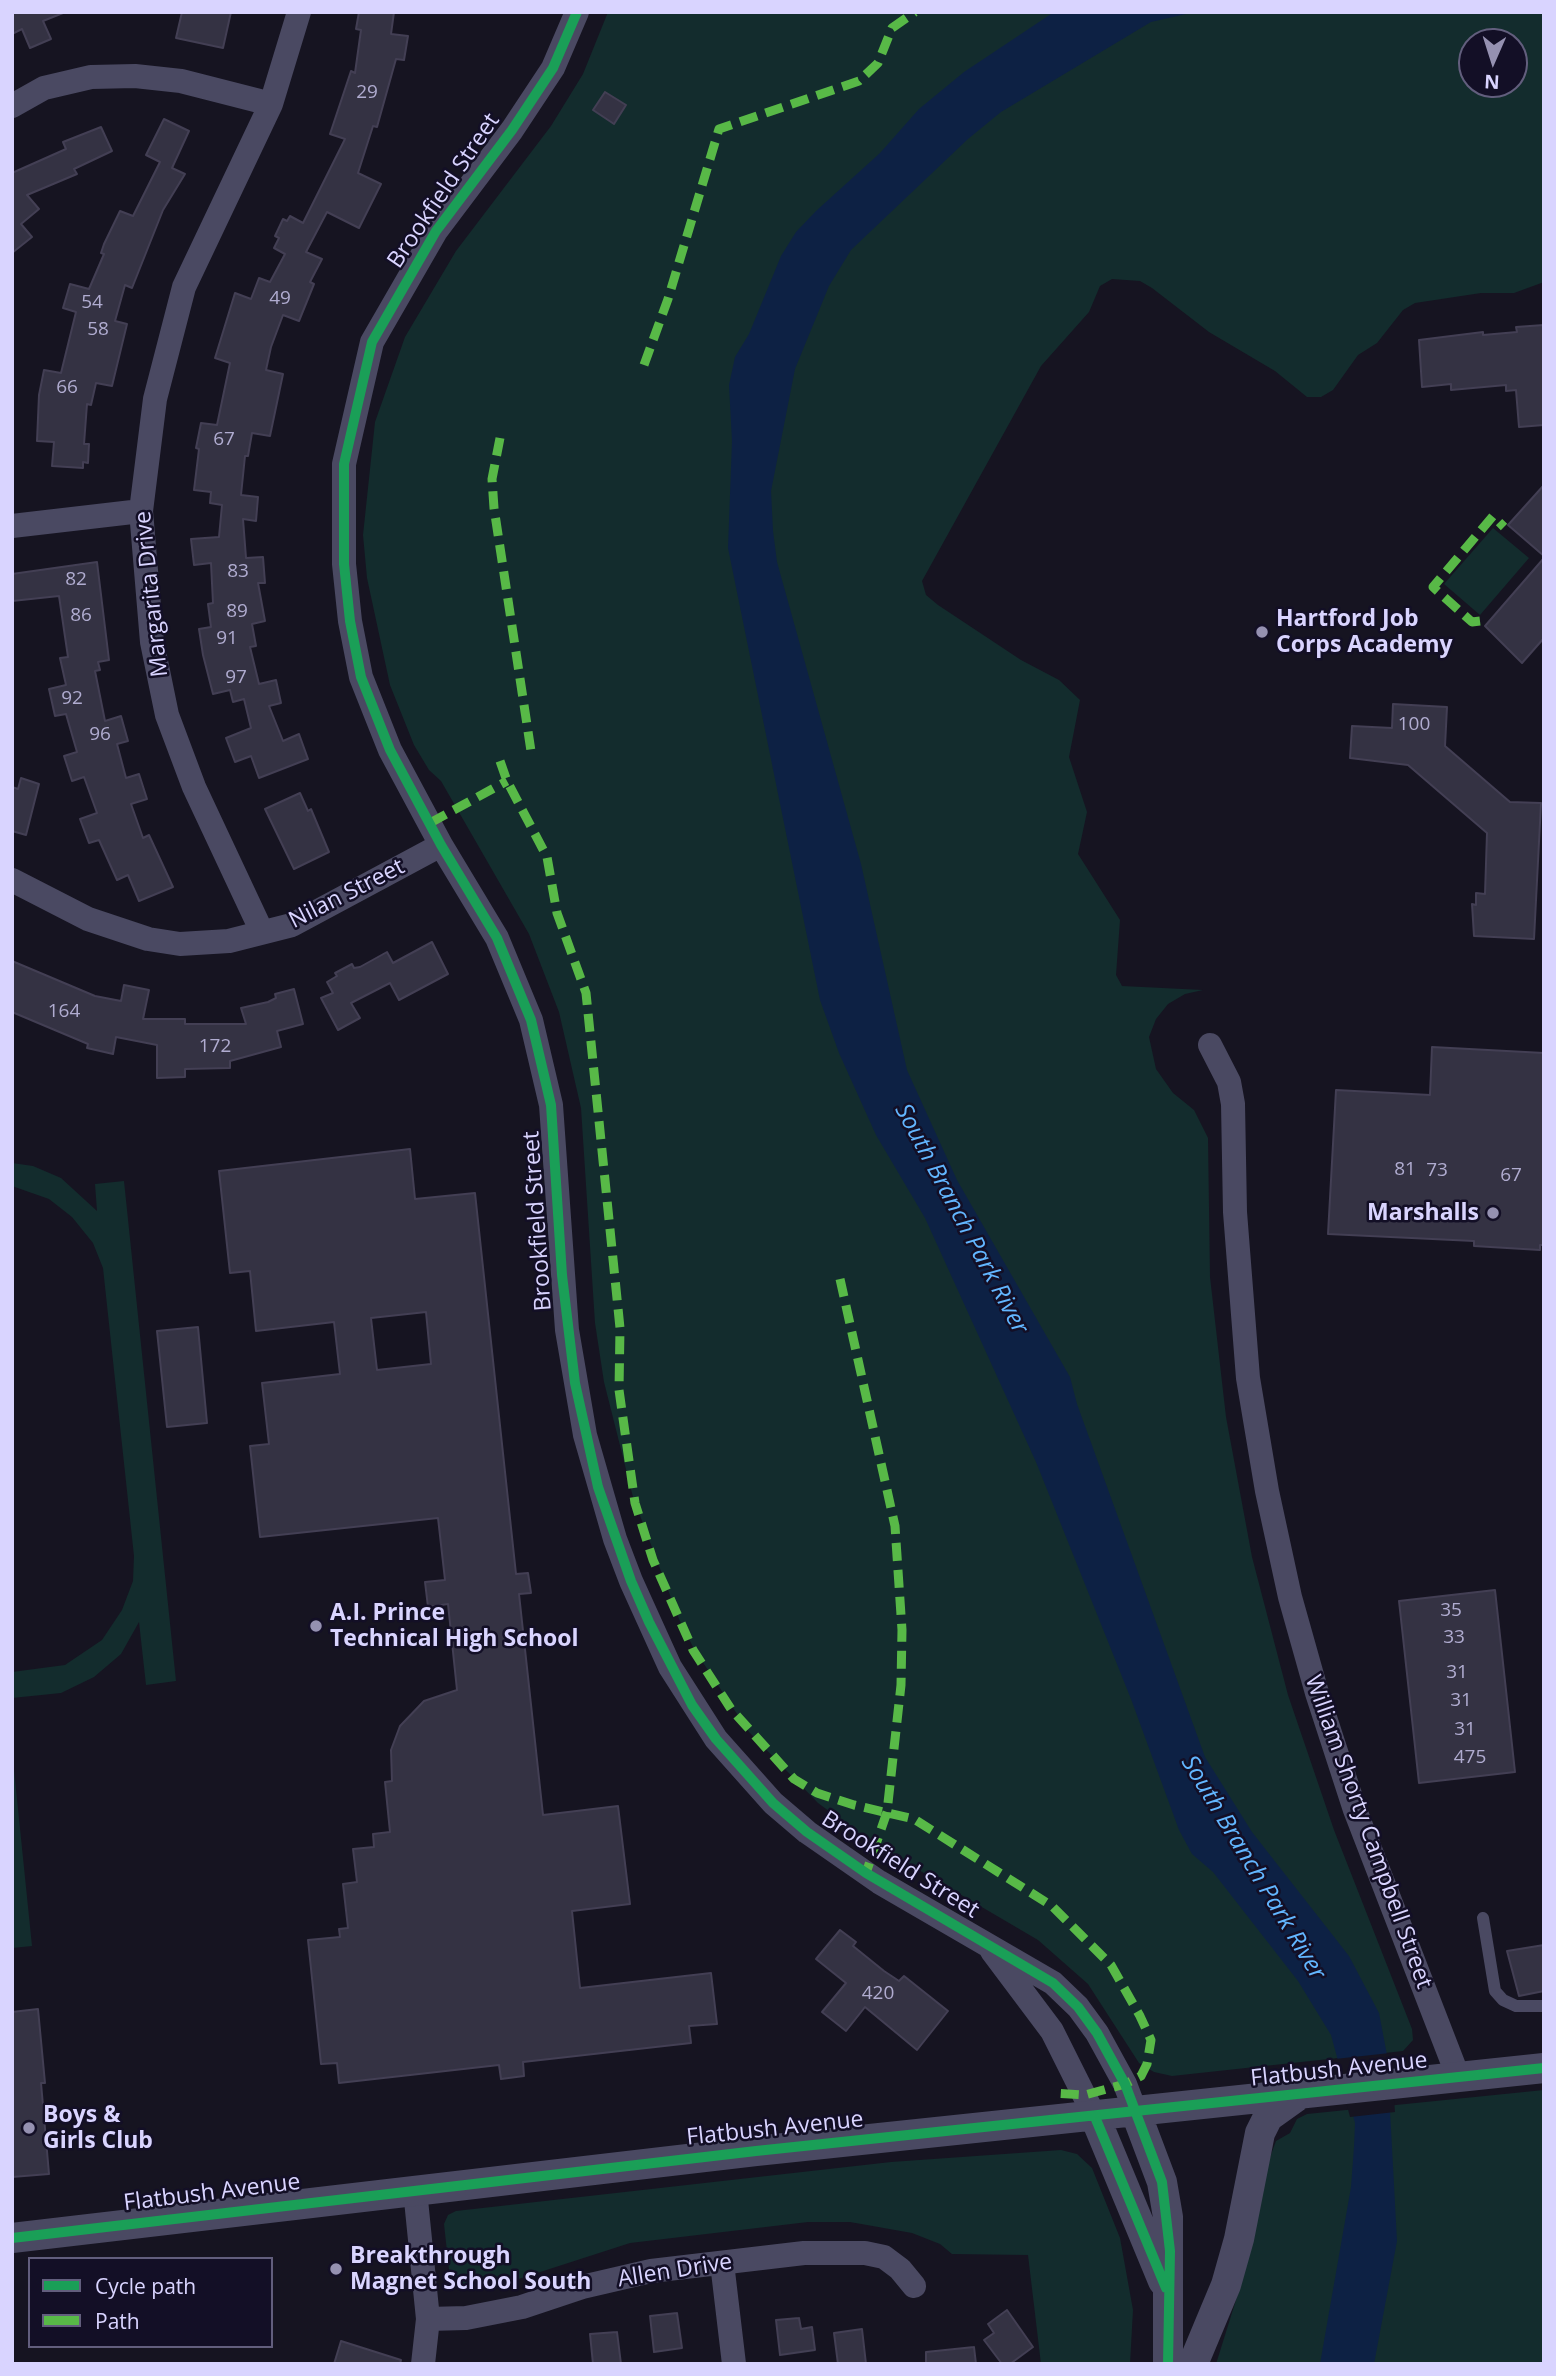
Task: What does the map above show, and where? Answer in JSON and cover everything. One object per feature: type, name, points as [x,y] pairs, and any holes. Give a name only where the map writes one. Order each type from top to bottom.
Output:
[{"type":"street","name":"Margarita Drive","points":[[262,932],[194,787],[167,715],[152,642],[141,511],[155,398],[184,287],[271,104],[299,12]]},
{"type":"street","name":"Brookfield Street","points":[[577,12],[552,68],[512,130],[436,230],[372,342],[344,464],[344,564],[350,621],[362,677],[390,750],[441,845],[497,938],[531,1020],[551,1105],[567,1330],[585,1434],[619,1550],[670,1667],[716,1739],[773,1803],[839,1857],[990,1947],[1032,1968],[1078,2007],[1118,2071],[1162,2182],[1168,2217],[1168,2364]]},
{"type":"street","points":[[12,106],[44,88],[91,77],[135,76],[181,81],[271,104]]},
{"type":"street","points":[[12,526],[141,511]]},
{"type":"street","name":"Nilan Street","points":[[12,880],[88,919],[148,939],[192,943],[229,941],[292,925],[441,845]]},
{"type":"street","name":"William Shorty Campbell Street","points":[[1210,1045],[1222,1062],[1233,1104],[1236,1212],[1248,1378],[1267,1491],[1290,1597],[1355,1811],[1459,2079]]},
{"type":"street","name":"Brookfield Street","points":[[990,1947],[1052,2031],[1095,2117],[1170,2298]]},
{"type":"street","name":"Flatbush Avenue","points":[[12,2238],[415,2190],[1544,2068]]},
{"type":"street","points":[[1193,2364],[1226,2285],[1260,2133],[1268,2117],[1298,2096]]},
{"type":"street","points":[[415,2190],[428,2319],[423,2364]]},
{"type":"street","name":"Allen Drive","points":[[428,2319],[466,2318],[522,2307],[582,2287],[651,2271],[804,2253],[866,2253],[884,2258],[900,2269],[914,2286]]},
{"type":"street","points":[[722,2263],[734,2364]]},
{"type":"lane","points":[[1483,1918],[1495,1990],[1503,2000],[1516,2006],[1544,2006]]},
{"type":"green space","points":[[608,12],[1544,12],[1544,282],[1514,293],[1481,293],[1415,303],[1403,310],[1377,343],[1358,355],[1333,390],[1321,397],[1307,397],[1275,371],[1209,332],[1152,288],[1140,281],[1112,279],[1100,286],[1089,312],[1041,366],[922,581],[926,595],[938,605],[1021,660],[1059,680],[1080,700],[1069,757],[1087,812],[1078,854],[1120,920],[1116,975],[1122,986],[1203,990],[1185,994],[1168,1004],[1156,1019],[1149,1037],[1156,1069],[1173,1093],[1194,1110],[1208,1138],[1210,1277],[1226,1417],[1252,1557],[1288,1695],[1334,1830],[1412,2029],[1413,2040],[1403,2051],[1172,2076],[1154,2072],[1139,2063],[1088,1984],[1038,1940],[871,1842],[818,1803],[749,1732],[694,1649],[679,1619],[633,1497],[604,1382],[595,1323],[581,1108],[559,1012],[529,934],[441,781],[429,770],[414,745],[390,685],[367,578],[363,535],[375,422],[405,337],[456,251],[551,126],[583,74]]},
{"type":"green space","points":[[1493,528],[1529,558],[1480,615],[1444,584]]},
{"type":"green space","points":[[12,1163],[33,1166],[61,1178],[97,1211],[95,1184],[124,1181],[176,1681],[146,1685],[139,1622],[121,1654],[94,1677],[61,1693],[12,1698],[12,1672],[65,1665],[102,1640],[122,1610],[133,1581],[134,1556],[103,1268],[93,1243],[72,1217],[49,1199],[12,1186]]},
{"type":"green space","points":[[12,1750],[32,1946],[12,1948]]},
{"type":"green space","points":[[1544,2090],[1544,2364],[1216,2364],[1241,2284],[1266,2168],[1276,2141],[1290,2133],[1297,2119],[1307,2114]]},
{"type":"green space","points":[[1061,2150],[1077,2154],[1092,2168],[1120,2238],[1133,2310],[1130,2364],[1041,2364],[1028,2255],[952,2254],[940,2244],[912,2233],[850,2222],[808,2222],[630,2243],[497,2286],[463,2289],[455,2287],[450,2279],[444,2224],[448,2215],[456,2211],[891,2162]]},
{"type":"water","name":"South Branch Park River","points":[[1054,12],[1195,12],[1151,22],[1001,112],[968,139],[851,250],[829,286],[795,369],[771,491],[777,562],[861,864],[907,1070],[957,1180],[1070,1377],[1077,1404],[1205,1757],[1252,1832],[1349,1956],[1379,2013],[1387,2055],[1397,2241],[1374,2364],[1320,2364],[1351,2187],[1355,2123],[1331,2035],[1298,1981],[1213,1872],[1192,1854],[1179,1830],[1131,1699],[1036,1462],[925,1218],[876,1135],[839,1053],[820,1000],[728,548],[732,441],[729,385],[735,357],[749,334],[781,256],[796,232],[880,153],[919,109],[964,72]]},
{"type":"pier","points":[[1390,2053],[1395,2112],[1350,2117],[1335,2059]]},
{"type":"building","points":[[12,12],[63,13],[43,21],[51,39],[30,48],[22,29],[12,34]]},
{"type":"building","points":[[182,12],[231,12],[223,48],[176,38]]},
{"type":"building","points":[[359,12],[394,12],[391,34],[408,36],[404,60],[396,59],[377,127],[373,126],[358,173],[381,184],[359,228],[327,212],[306,252],[322,259],[310,282],[314,284],[299,321],[283,315],[271,347],[266,370],[283,374],[270,436],[252,433],[248,456],[245,456],[241,495],[258,497],[256,521],[243,519],[246,558],[263,557],[265,583],[258,583],[265,621],[252,624],[256,646],[250,647],[259,684],[276,680],[281,703],[269,706],[283,741],[299,734],[308,759],[259,778],[251,756],[235,762],[226,738],[251,728],[244,699],[233,702],[230,690],[213,694],[203,655],[199,629],[211,627],[208,604],[213,603],[211,563],[194,565],[191,539],[219,537],[222,505],[210,503],[211,492],[194,490],[199,449],[196,448],[201,423],[217,425],[230,363],[215,358],[235,293],[251,299],[259,278],[270,282],[285,254],[274,248],[279,238],[275,236],[283,219],[287,221],[290,216],[303,223],[345,139],[330,134],[351,71],[355,73],[361,30],[356,29]]},
{"type":"building","points":[[605,92],[626,105],[614,124],[593,110]]},
{"type":"building","points":[[164,119],[189,131],[172,168],[185,174],[163,210],[132,288],[125,285],[115,321],[127,324],[112,386],[96,383],[91,405],[87,404],[84,444],[89,444],[88,463],[83,462],[83,468],[52,466],[54,442],[37,441],[39,395],[44,370],[61,373],[76,312],[63,308],[70,284],[89,289],[104,254],[101,253],[104,244],[120,211],[133,216],[160,162],[146,155]]},
{"type":"building","points":[[101,127],[112,151],[74,169],[77,174],[27,195],[39,209],[21,224],[32,237],[12,253],[12,173],[66,149],[63,142]]},
{"type":"building","points":[[1544,325],[1544,425],[1519,427],[1516,390],[1506,391],[1506,385],[1451,390],[1451,384],[1422,387],[1419,340],[1483,332],[1483,335],[1517,332],[1516,327]]},
{"type":"building","points":[[1544,485],[1544,556],[1508,525]]},
{"type":"building","points":[[1544,558],[1544,638],[1522,663],[1485,626]]},
{"type":"building","points":[[97,562],[109,660],[98,662],[100,670],[95,671],[105,721],[121,716],[128,741],[117,744],[126,778],[139,774],[147,799],[131,804],[143,838],[149,835],[173,887],[139,901],[128,875],[117,880],[99,840],[89,843],[80,819],[97,813],[84,777],[72,781],[64,756],[77,752],[66,714],[55,716],[49,689],[66,685],[60,658],[68,657],[59,596],[12,601],[12,574]]},
{"type":"building","points":[[1393,704],[1447,707],[1445,746],[1510,802],[1541,803],[1534,939],[1474,936],[1472,904],[1476,905],[1476,893],[1485,894],[1487,833],[1408,765],[1350,758],[1352,726],[1392,728]]},
{"type":"building","points":[[21,778],[39,784],[26,835],[12,831],[12,787],[18,789]]},
{"type":"building","points":[[300,793],[308,811],[311,809],[329,852],[294,869],[265,809]]},
{"type":"building","points":[[432,942],[448,974],[399,1000],[390,983],[351,1003],[360,1018],[338,1030],[321,998],[333,993],[327,982],[337,976],[335,973],[352,964],[354,968],[360,967],[387,952],[393,963]]},
{"type":"building","points":[[12,961],[95,996],[121,1001],[124,985],[149,990],[143,1019],[185,1019],[185,1024],[246,1024],[241,1008],[268,1002],[276,998],[275,994],[294,989],[303,1024],[277,1031],[281,1047],[230,1061],[230,1068],[185,1069],[185,1077],[157,1078],[157,1045],[116,1037],[113,1054],[87,1048],[88,1044],[12,1012]]},
{"type":"building","points":[[1432,1047],[1544,1053],[1544,1245],[1540,1245],[1540,1250],[1474,1246],[1474,1241],[1328,1234],[1336,1090],[1430,1095]]},
{"type":"building","points":[[410,1149],[415,1199],[475,1193],[516,1574],[528,1573],[531,1593],[519,1594],[543,1815],[618,1806],[630,1904],[572,1911],[580,1988],[711,1973],[717,2024],[689,2026],[691,2043],[523,2062],[524,2076],[501,2079],[499,2065],[339,2083],[337,2063],[321,2064],[308,1940],[340,1937],[339,1929],[348,1928],[343,1884],[357,1882],[353,1849],[374,1847],[373,1834],[390,1832],[385,1782],[392,1781],[391,1750],[400,1726],[424,1701],[457,1690],[448,1604],[428,1607],[425,1582],[445,1580],[438,1518],[260,1537],[250,1446],[269,1444],[262,1383],[340,1374],[334,1322],[256,1331],[250,1271],[230,1273],[219,1171]],"holes":[[[426,1312],[431,1364],[377,1370],[371,1318]]]},
{"type":"building","points":[[198,1327],[207,1423],[167,1427],[157,1331]]},
{"type":"building","points":[[1495,1590],[1515,1772],[1419,1783],[1399,1601]]},
{"type":"building","points":[[840,1930],[856,1942],[853,1946],[884,1971],[899,1981],[904,1976],[948,2011],[917,2050],[865,2007],[846,2031],[822,2012],[846,1983],[816,1959]]},
{"type":"building","points":[[1544,1945],[1544,1991],[1519,1996],[1507,1951]]},
{"type":"building","name":"Boys & Girls Club","points":[[38,2009],[49,2174],[12,2177],[12,2012]]},
{"type":"building","points":[[1007,2310],[1033,2347],[1010,2364],[1002,2364],[984,2340],[994,2333],[988,2324]]},
{"type":"building","points":[[677,2313],[682,2348],[654,2352],[650,2316]]},
{"type":"building","points":[[799,2318],[801,2329],[812,2327],[815,2350],[780,2355],[776,2320]]},
{"type":"building","points":[[862,2329],[866,2364],[838,2364],[834,2333]]},
{"type":"building","points":[[617,2332],[621,2364],[593,2364],[590,2334]]},
{"type":"building","points":[[341,2341],[401,2360],[400,2364],[334,2364]]},
{"type":"building","points":[[974,2347],[976,2364],[926,2364],[926,2352]]},
{"type":"marked path","points":[[644,365],[668,299],[719,129],[859,81],[878,63],[892,28],[915,12]]},
{"type":"marked path","points":[[500,438],[492,479],[494,508],[531,751]]},
{"type":"marked path","points":[[1480,621],[1472,622],[1433,587],[1493,516],[1504,527]]},
{"type":"marked path","points":[[500,761],[507,781],[547,857],[557,913],[586,993],[620,1328],[619,1390],[635,1503],[653,1560],[693,1650],[731,1709],[794,1779],[817,1793],[914,1819],[1052,1906],[1111,1965],[1151,2040],[1147,2064],[1141,2076],[1125,2084],[1085,2095],[1052,2093]]},
{"type":"marked path","points":[[430,823],[507,781]]},
{"type":"marked path","points":[[840,1279],[895,1526],[902,1630],[901,1685],[887,1812],[866,1873]]},
{"type":"cycle path","points":[[577,12],[553,68],[512,130],[436,231],[372,342],[344,464],[344,564],[350,621],[361,677],[390,750],[441,845],[497,938],[531,1020],[551,1105],[562,1275],[575,1383],[598,1487],[631,1581],[649,1622],[692,1705],[716,1739],[773,1803],[807,1832],[866,1873],[1053,1983],[1078,2007],[1097,2033],[1125,2084],[1162,2182],[1170,2251],[1168,2364]]},
{"type":"cycle path","points":[[12,2238],[756,2151],[1544,2068]]},
{"type":"cycle path","points":[[1095,2117],[1166,2288]]},
{"type":"place","name":"Hartford Job Corps Academy","points":[[1262,632]]},
{"type":"place","name":"Marshalls","points":[[1493,1213]]},
{"type":"place","name":"A.I. Prince Technical High School","points":[[316,1626]]},
{"type":"place","name":"Boys & Girls Club","points":[[29,2128]]},
{"type":"place","name":"Breakthrough Magnet School South","points":[[336,2269]]}]
